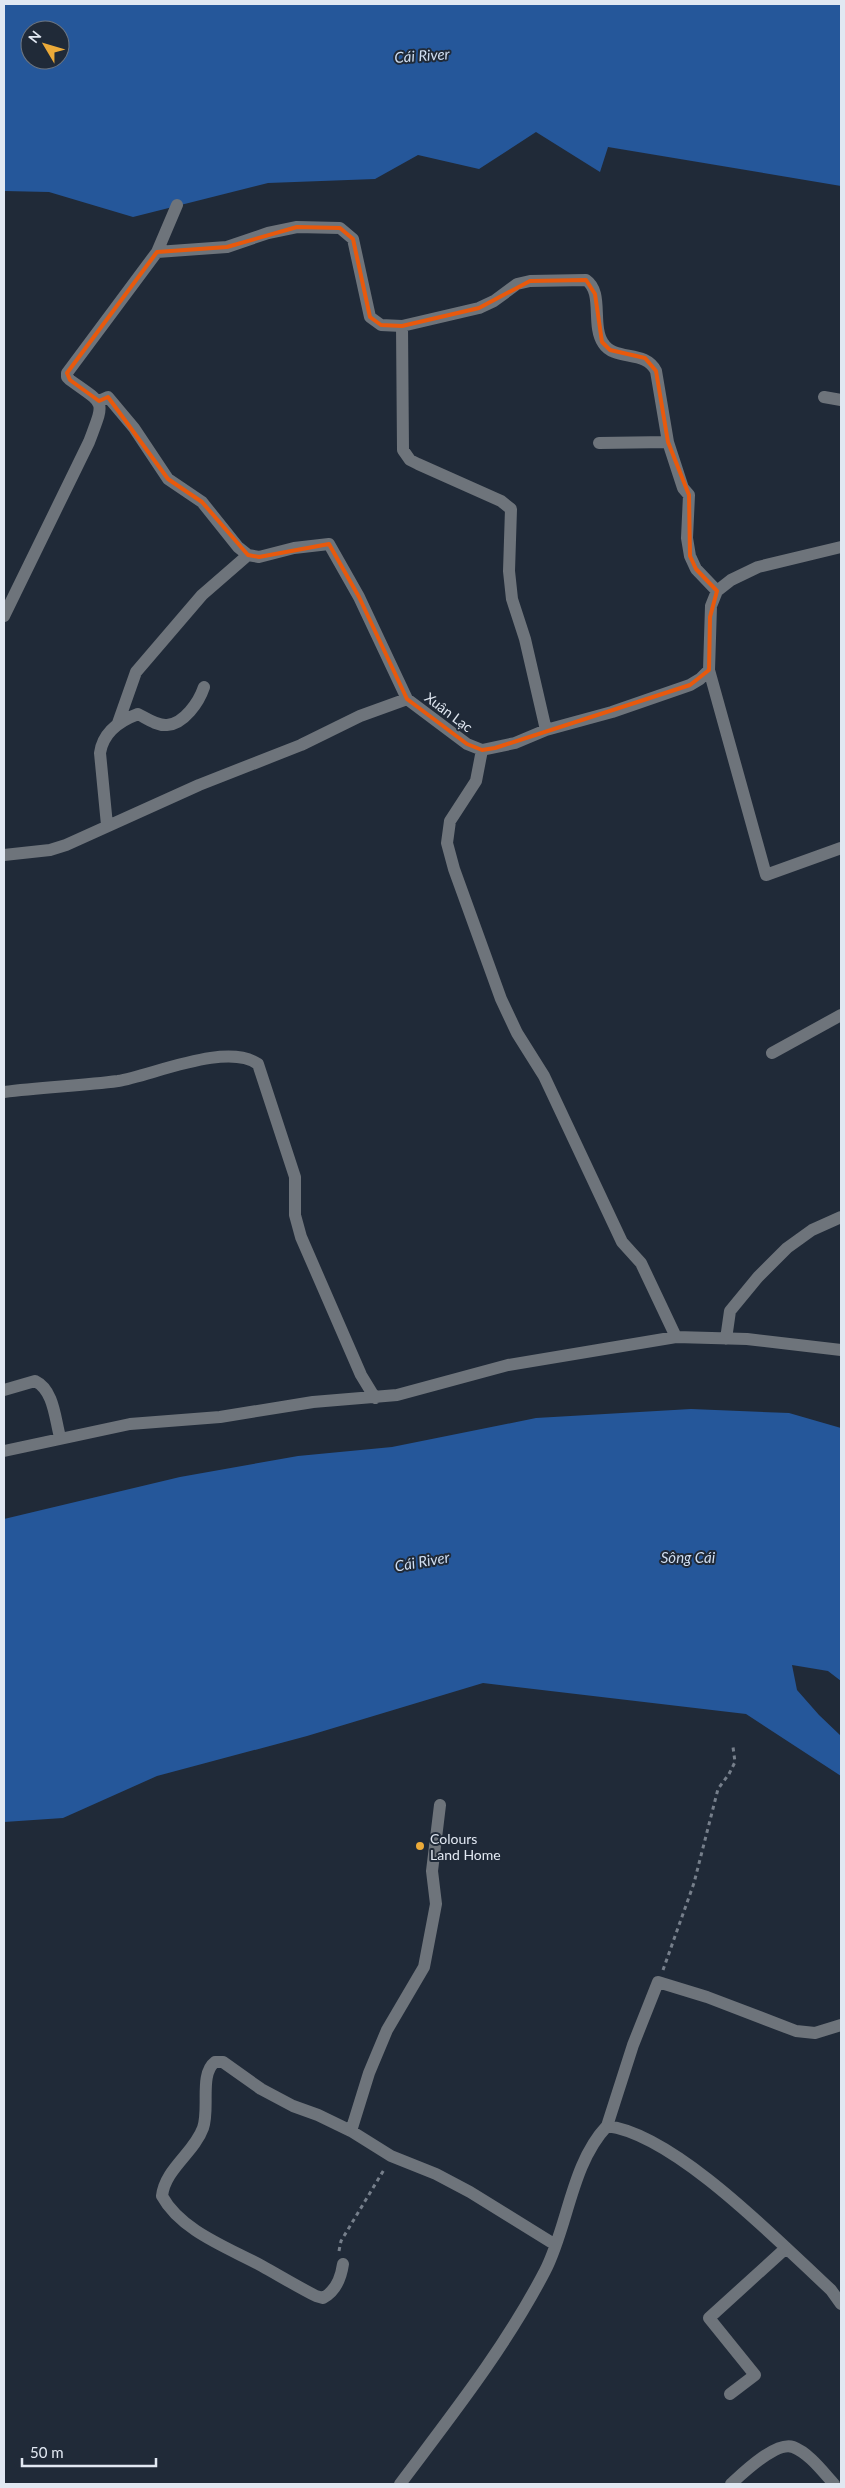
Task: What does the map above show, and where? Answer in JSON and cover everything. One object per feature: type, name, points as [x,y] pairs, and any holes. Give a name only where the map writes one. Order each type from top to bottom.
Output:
[{"type":"street","points":[[4,616],[89,442],[99,416],[101,407],[99,401],[70,380],[67,377],[67,373],[157,252],[177,205]]},
{"type":"street","points":[[157,252],[227,247],[268,233],[297,227],[340,228],[353,239],[370,317],[381,325],[402,326],[478,308],[494,301],[517,284],[530,281],[586,280],[592,284],[595,294],[596,318],[602,342],[610,350],[645,358],[652,363],[656,371],[668,442],[683,488],[689,495],[688,538],[690,556],[696,569],[717,591]]},
{"type":"street","points":[[402,326],[404,450],[410,460],[501,501],[511,509],[509,571],[512,599],[526,639],[546,730]]},
{"type":"street","points":[[99,401],[108,397],[143,440],[168,479],[202,502],[238,547],[248,555],[259,557],[294,548],[328,544],[359,597],[407,699]]},
{"type":"street","points":[[824,397],[841,400]]},
{"type":"street","points":[[599,443],[668,442]]},
{"type":"street","points":[[841,547],[758,567],[731,580],[717,591],[711,606],[709,670],[766,875],[841,848]]},
{"type":"street","points":[[107,826],[100,753],[102,742],[118,723],[136,672],[202,595],[248,555]]},
{"type":"street","points":[[676,1337],[640,1263],[622,1242],[544,1076],[517,1033],[484,955],[454,869],[447,843],[450,821],[476,781],[482,750],[515,743],[546,730],[612,712],[690,685],[709,670]]},
{"type":"street","points":[[118,723],[138,714],[161,725],[174,723],[195,706],[204,687]]},
{"type":"street","name":"Xuân Lạc","points":[[4,854],[50,850],[66,845],[198,784],[301,745],[360,716],[407,699],[466,744],[482,750]]},
{"type":"street","points":[[772,1053],[841,1015]]},
{"type":"street","points":[[4,1092],[116,1081],[218,1057],[244,1057],[258,1064],[295,1177],[294,1215],[301,1237],[361,1376],[374,1398]]},
{"type":"street","points":[[726,1339],[730,1312],[758,1277],[787,1248],[812,1230],[841,1217]]},
{"type":"street","points":[[4,1451],[60,1437],[130,1424],[220,1417],[313,1402],[397,1395],[516,1364],[676,1337],[808,1345],[841,1350]]},
{"type":"street","points":[[4,1390],[35,1381],[42,1384],[47,1390],[60,1437]]},
{"type":"street","points":[[351,2131],[369,2073],[387,2030],[424,1967],[436,1904],[432,1871],[440,1805]]},
{"type":"street","points":[[400,2484],[445,2425],[518,2319],[546,2269],[584,2166],[600,2133],[607,2126],[630,2055],[658,1982],[707,1997],[796,2031],[815,2033],[841,2026]]},
{"type":"street","points":[[343,2264],[339,2279],[329,2294],[323,2298],[316,2296],[206,2236],[175,2214],[162,2196],[166,2181],[204,2128],[207,2071],[215,2062],[223,2062],[261,2089],[293,2106],[318,2115],[351,2131],[391,2156],[436,2174],[470,2192],[554,2244]]},
{"type":"street","points":[[607,2126],[637,2133],[671,2153],[727,2196],[786,2248],[831,2290],[841,2304]]},
{"type":"street","points":[[730,2394],[755,2375],[709,2318],[786,2248]]},
{"type":"street","points":[[731,2484],[750,2467],[772,2452],[783,2447],[792,2446],[811,2460],[834,2484]]},
{"type":"path","points":[[658,1982],[694,1883],[718,1788],[729,1774],[735,1762],[734,1747]]},
{"type":"path","points":[[343,2264],[339,2250],[341,2241],[376,2186],[391,2156]]},
{"type":"highlighted area","points":[[297,227],[340,228],[353,239],[370,317],[381,325],[402,326],[479,308],[530,281],[586,280],[595,294],[602,342],[610,350],[645,358],[656,371],[668,442],[689,495],[690,556],[696,569],[717,591],[710,617],[709,670],[690,685],[495,748],[482,750],[467,744],[407,699],[359,597],[329,544],[259,557],[248,555],[202,502],[168,479],[108,397],[99,401],[70,380],[67,373],[157,252],[227,247]]},
{"type":"water","name":"Cái River","points":[[4,4],[841,4],[841,186],[608,147],[600,172],[536,132],[479,169],[418,155],[375,179],[268,183],[133,217],[49,192],[4,191]]},
{"type":"water","name":"Sông Cái","points":[[691,1409],[789,1413],[841,1428],[841,1681],[828,1671],[792,1665],[797,1690],[841,1736],[841,1776],[746,1714],[483,1683],[307,1736],[157,1776],[63,1818],[4,1822],[4,1519],[180,1477],[298,1456],[392,1447],[536,1418]]},
{"type":"place","name":"Colours Land Home","points":[[420,1846]]}]
